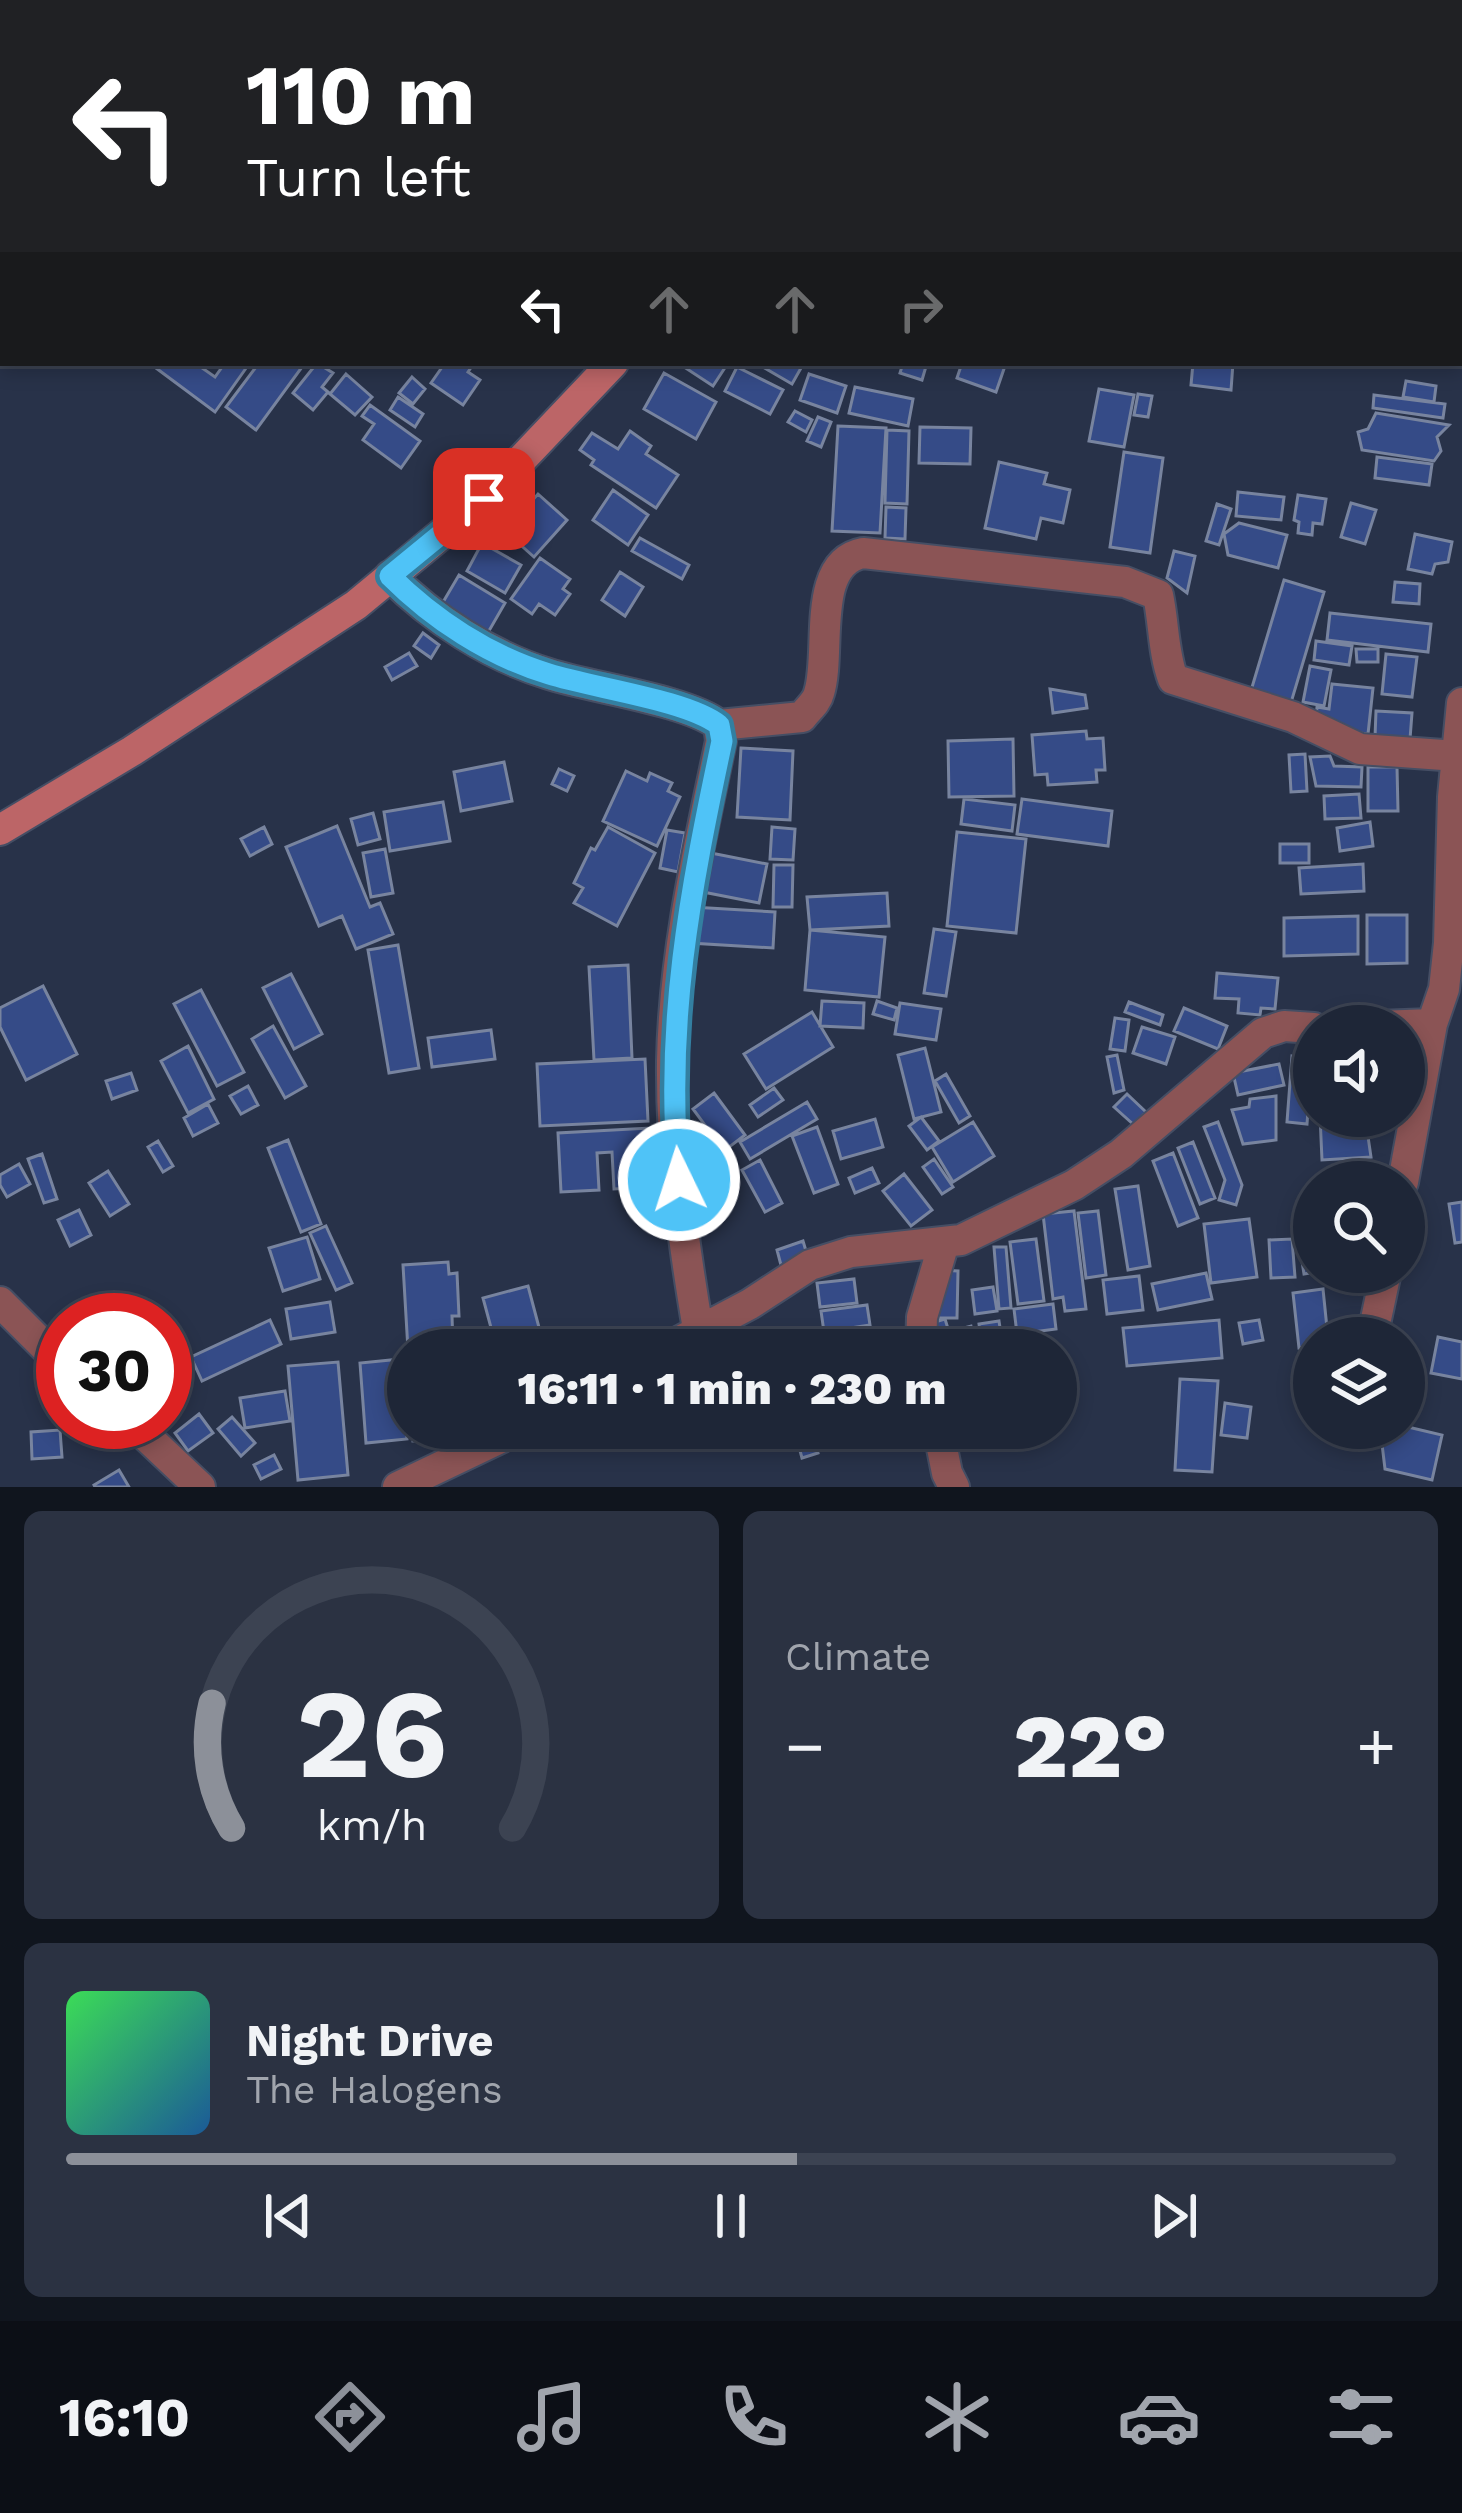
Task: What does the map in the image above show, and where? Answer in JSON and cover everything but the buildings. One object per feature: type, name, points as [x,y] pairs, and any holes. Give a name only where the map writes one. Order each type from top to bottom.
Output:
[{"type":"street","points":[[0,830],[356,605],[484,499],[610,366]]},
{"type":"street","points":[[390,576],[424,611],[544,673],[695,711],[719,725],[802,717],[819,697],[832,575],[850,556],[863,553],[1125,582],[1158,595],[1173,679],[1293,717],[1360,749],[1457,757]]},
{"type":"street","points":[[1407,1161],[1432,1024],[1444,988],[1462,703]]},
{"type":"street","points":[[719,725],[722,741],[686,916],[672,1064],[686,1257],[698,1329],[750,1304],[810,1265],[851,1252],[944,1243],[988,1230],[1074,1185],[1153,1128],[1263,1033],[1293,1027]]},
{"type":"street","points":[[1425,1024],[1432,1024]]},
{"type":"street","points":[[922,1329],[944,1243]]},
{"type":"street","points":[[0,1302],[36,1338]]},
{"type":"street","points":[[160,1449],[200,1487]]},
{"type":"street","points":[[398,1487],[477,1449]]},
{"type":"street","points":[[942,1449],[954,1487]]},
{"type":"route","points":[[484,499],[390,576],[424,611],[544,673],[695,711],[719,725],[722,741],[686,916],[674,1020],[679,1180]]}]
